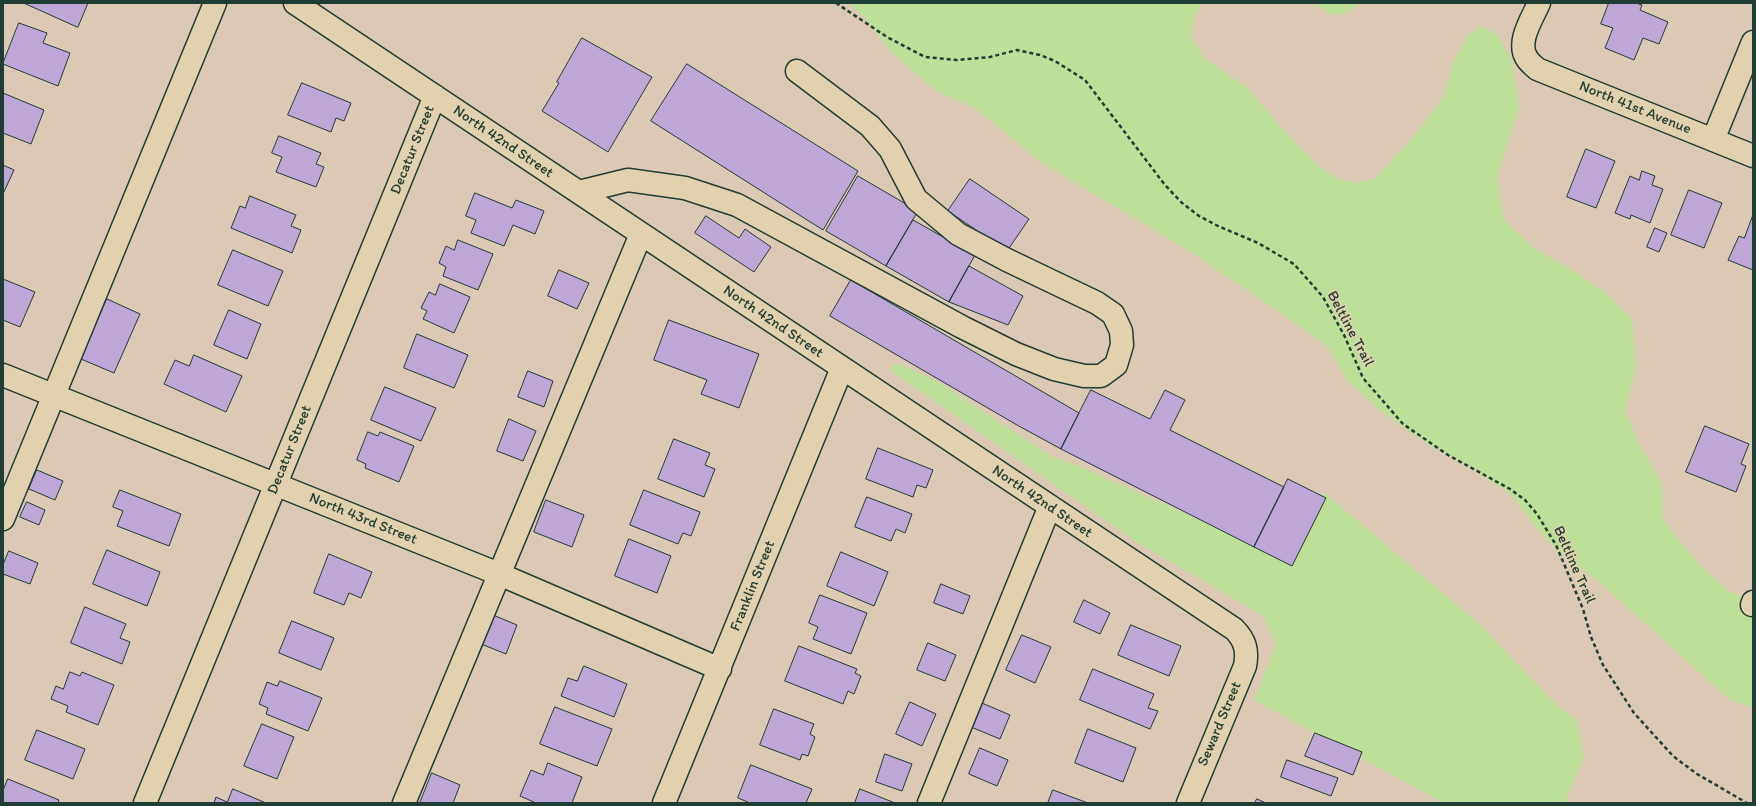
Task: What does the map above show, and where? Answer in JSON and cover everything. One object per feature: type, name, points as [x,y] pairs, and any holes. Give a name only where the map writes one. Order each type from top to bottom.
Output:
[{"type":"street","points":[[3,519],[215,3]]},
{"type":"street","name":"North 42nd Street","points":[[295,3],[1234,629],[1242,637],[1245,645]]},
{"type":"street","name":"North 41st Avenue","points":[[1538,3],[1523,40],[1524,53],[1528,60],[1537,69],[1753,156]]},
{"type":"street","points":[[1713,140],[1753,42]]},
{"type":"street","points":[[579,192],[628,180],[685,188],[737,205],[962,327],[1016,354],[1054,369],[1084,376],[1102,376],[1116,366],[1122,345],[1121,331],[1113,314],[1097,303],[1007,260],[958,234],[916,199],[890,149],[870,126],[797,71]]},
{"type":"street","name":"Decatur Street","points":[[145,803],[435,96]]},
{"type":"street","points":[[404,803],[641,234]]},
{"type":"street","name":"Franklin Street","points":[[664,803],[842,368]]},
{"type":"street","name":"North 43rd Street","points":[[3,375],[499,574],[720,669]]},
{"type":"street","points":[[929,803],[1050,506]]},
{"type":"street","name":"Seward Street","points":[[1188,803],[1245,666],[1248,654],[1245,645]]},
{"type":"path","name":"Beltline Trail","points":[[836,3],[887,37],[925,57],[957,60],[990,57],[1017,50],[1040,55],[1055,61],[1085,80],[1165,185],[1181,202],[1199,216],[1218,226],[1258,242],[1294,264],[1323,297],[1344,335],[1363,378],[1403,424],[1448,455],[1510,488],[1525,500],[1537,514],[1556,545],[1583,610],[1591,637],[1604,665],[1634,713],[1673,756],[1697,774],[1747,803]]},
{"type":"green space","points":[[849,3],[1202,3],[1195,16],[1191,37],[1204,58],[1248,88],[1278,124],[1320,167],[1338,179],[1358,183],[1376,178],[1424,124],[1444,95],[1454,60],[1468,35],[1482,26],[1498,35],[1512,61],[1519,107],[1497,177],[1504,220],[1534,248],[1572,270],[1603,291],[1632,319],[1636,367],[1625,410],[1639,444],[1662,483],[1663,520],[1698,563],[1728,591],[1753,600],[1753,708],[1730,700],[1598,581],[1561,554],[1540,532],[1509,493],[1470,467],[1429,445],[1382,412],[1349,383],[1328,347],[1186,249],[1042,163],[975,108],[936,91],[892,53],[864,17]]},
{"type":"green space","points":[[1313,3],[1360,3],[1346,13],[1336,15]]},
{"type":"green space","points":[[898,363],[938,382],[1053,457],[1079,466],[1268,551],[1325,493],[1479,624],[1560,708],[1576,719],[1584,757],[1565,803],[1444,803],[1254,700],[1276,644],[1263,616],[1135,541],[891,371],[892,365]]},
{"type":"building","points":[[24,3],[88,3],[78,27]]},
{"type":"building","points":[[1609,3],[1636,3],[1642,5],[1640,10],[1668,22],[1659,44],[1643,38],[1634,60],[1605,48],[1613,28],[1601,24]]},
{"type":"building","points":[[19,23],[47,33],[43,43],[70,53],[58,86],[3,64]]},
{"type":"building","points":[[582,38],[652,77],[608,152],[542,111],[559,83],[557,82]]},
{"type":"building","points":[[687,64],[858,171],[823,230],[651,121]]},
{"type":"building","points":[[302,83],[351,103],[344,121],[336,118],[331,132],[288,115]]},
{"type":"building","points":[[3,93],[44,110],[31,144],[3,133]]},
{"type":"building","points":[[279,136],[321,153],[316,164],[324,167],[316,187],[276,172],[282,157],[272,153]]},
{"type":"building","points":[[1586,149],[1615,161],[1596,208],[1567,197]]},
{"type":"building","points":[[3,165],[14,170],[3,194]]},
{"type":"building","points":[[1642,171],[1655,176],[1652,185],[1663,189],[1650,223],[1631,215],[1630,219],[1615,213],[1630,176],[1639,180]]},
{"type":"building","points":[[858,176],[918,211],[886,266],[826,231]]},
{"type":"building","points":[[970,179],[1029,219],[1007,251],[948,211]]},
{"type":"building","points":[[1689,190],[1722,203],[1704,248],[1671,235]]},
{"type":"building","points":[[475,193],[512,208],[516,200],[544,211],[535,234],[513,225],[504,246],[471,233],[476,220],[466,216]]},
{"type":"building","points":[[250,196],[296,215],[291,226],[301,230],[292,253],[231,228],[240,206],[245,208]]},
{"type":"building","points":[[1753,215],[1753,270],[1728,260],[1739,236],[1744,238]]},
{"type":"building","points":[[706,216],[739,238],[745,229],[771,247],[754,272],[695,233]]},
{"type":"building","points":[[913,220],[975,255],[949,302],[886,266]]},
{"type":"building","points":[[1655,228],[1667,233],[1659,252],[1647,247]]},
{"type":"building","points":[[458,240],[493,254],[478,290],[443,276],[446,267],[439,263],[446,246],[454,250]]},
{"type":"building","points":[[233,250],[283,271],[268,306],[218,285]]},
{"type":"building","points":[[969,266],[1023,296],[1008,325],[949,302]]},
{"type":"building","points":[[559,270],[589,283],[577,309],[548,296]]},
{"type":"building","points":[[3,279],[35,292],[20,327],[3,320]]},
{"type":"building","points":[[851,280],[1079,413],[1061,449],[830,316]]},
{"type":"building","points":[[440,284],[470,297],[454,333],[423,319],[427,311],[421,308],[429,292],[435,295]]},
{"type":"building","points":[[107,299],[140,314],[114,373],[81,359]]},
{"type":"building","points":[[229,310],[261,324],[247,359],[214,345]]},
{"type":"building","points":[[669,320],[759,354],[739,408],[701,394],[707,380],[654,360]]},
{"type":"building","points":[[417,334],[468,355],[454,388],[404,368]]},
{"type":"building","points":[[194,355],[242,376],[226,412],[164,384],[175,360],[189,366]]},
{"type":"building","points":[[528,371],[553,381],[544,407],[518,397]]},
{"type":"building","points":[[385,387],[436,408],[421,441],[371,420]]},
{"type":"building","points":[[1091,390],[1150,419],[1165,390],[1185,400],[1170,430],[1284,487],[1254,547],[1061,449]]},
{"type":"building","points":[[509,419],[536,431],[523,461],[497,451]]},
{"type":"building","points":[[1705,426],[1749,444],[1741,464],[1746,466],[1736,492],[1686,472]]},
{"type":"building","points":[[368,432],[378,436],[380,432],[414,446],[399,482],[365,468],[366,464],[357,460]]},
{"type":"building","points":[[674,439],[710,453],[705,465],[715,469],[704,497],[658,479]]},
{"type":"building","points":[[878,448],[933,470],[926,488],[917,485],[913,497],[866,479]]},
{"type":"building","points":[[37,470],[63,481],[55,500],[29,489]]},
{"type":"building","points":[[1288,479],[1326,498],[1292,566],[1254,547]]},
{"type":"building","points":[[120,490],[181,514],[169,546],[117,526],[123,511],[113,507]]},
{"type":"building","points":[[644,490],[700,512],[691,536],[683,533],[678,544],[630,525]]},
{"type":"building","points":[[867,497],[912,514],[905,533],[896,529],[891,541],[855,527]]},
{"type":"building","points":[[546,500],[584,515],[572,547],[534,532]]},
{"type":"building","points":[[27,502],[45,510],[39,525],[20,517]]},
{"type":"building","points":[[629,539],[671,556],[657,593],[615,576]]},
{"type":"building","points":[[107,550],[160,572],[147,606],[93,584]]},
{"type":"building","points":[[9,551],[38,563],[30,584],[3,574],[3,565]]},
{"type":"building","points":[[841,552],[888,572],[874,606],[827,586]]},
{"type":"building","points":[[329,554],[372,572],[361,598],[349,593],[344,605],[314,593]]},
{"type":"building","points":[[941,584],[970,596],[963,614],[934,603]]},
{"type":"building","points":[[820,595],[867,613],[851,654],[813,639],[818,627],[809,623]]},
{"type":"building","points":[[1084,600],[1110,613],[1100,634],[1074,622]]},
{"type":"building","points":[[85,607],[126,624],[120,638],[130,642],[122,664],[71,643]]},
{"type":"building","points":[[493,615],[517,625],[506,654],[481,644]]},
{"type":"building","points":[[292,621],[334,638],[321,670],[279,653]]},
{"type":"building","points":[[1131,625],[1181,646],[1169,676],[1118,655]]},
{"type":"building","points":[[1022,635],[1051,647],[1035,683],[1006,670]]},
{"type":"building","points":[[928,643],[956,655],[945,681],[917,670]]},
{"type":"building","points":[[799,646],[857,669],[855,673],[861,676],[854,694],[848,691],[843,704],[785,681]]},
{"type":"building","points":[[584,666],[627,684],[614,717],[561,696],[568,678],[577,681]]},
{"type":"building","points":[[1093,669],[1154,694],[1148,708],[1158,711],[1150,729],[1080,700]]},
{"type":"building","points":[[70,672],[80,676],[82,672],[114,685],[98,725],[66,712],[68,706],[51,699],[56,686],[63,689]]},
{"type":"building","points":[[280,681],[322,698],[308,731],[266,714],[268,708],[259,704],[267,682],[277,686]]},
{"type":"building","points":[[910,702],[936,714],[922,746],[896,734]]},
{"type":"building","points":[[982,703],[1010,715],[1000,739],[971,727]]},
{"type":"building","points":[[555,707],[612,729],[597,766],[540,744]]},
{"type":"building","points":[[774,709],[814,724],[810,734],[815,737],[808,756],[802,754],[800,760],[760,745]]},
{"type":"building","points":[[262,724],[294,737],[277,779],[244,766]]},
{"type":"building","points":[[1088,729],[1136,748],[1123,782],[1075,763]]},
{"type":"building","points":[[37,730],[85,749],[73,779],[25,760]]},
{"type":"building","points":[[1315,733],[1362,752],[1353,775],[1305,756]]},
{"type":"building","points":[[980,748],[1008,760],[997,786],[969,774]]},
{"type":"building","points":[[885,754],[912,764],[902,791],[876,782]]},
{"type":"building","points":[[1287,760],[1338,778],[1331,796],[1281,777]]},
{"type":"building","points":[[548,763],[582,777],[572,803],[536,803],[520,796],[531,770],[543,775]]},
{"type":"building","points":[[751,765],[812,789],[806,803],[750,803],[738,798]]},
{"type":"building","points":[[432,773],[460,785],[453,803],[420,803]]},
{"type":"building","points":[[8,779],[59,800],[58,803],[3,803],[3,791]]},
{"type":"building","points":[[233,789],[266,803],[214,803],[216,797],[227,802]]},
{"type":"building","points":[[860,789],[895,803],[855,803]]},
{"type":"building","points":[[1053,790],[1088,803],[1048,803]]},
{"type":"building","points":[[1257,799],[1266,803],[1255,803]]}]
